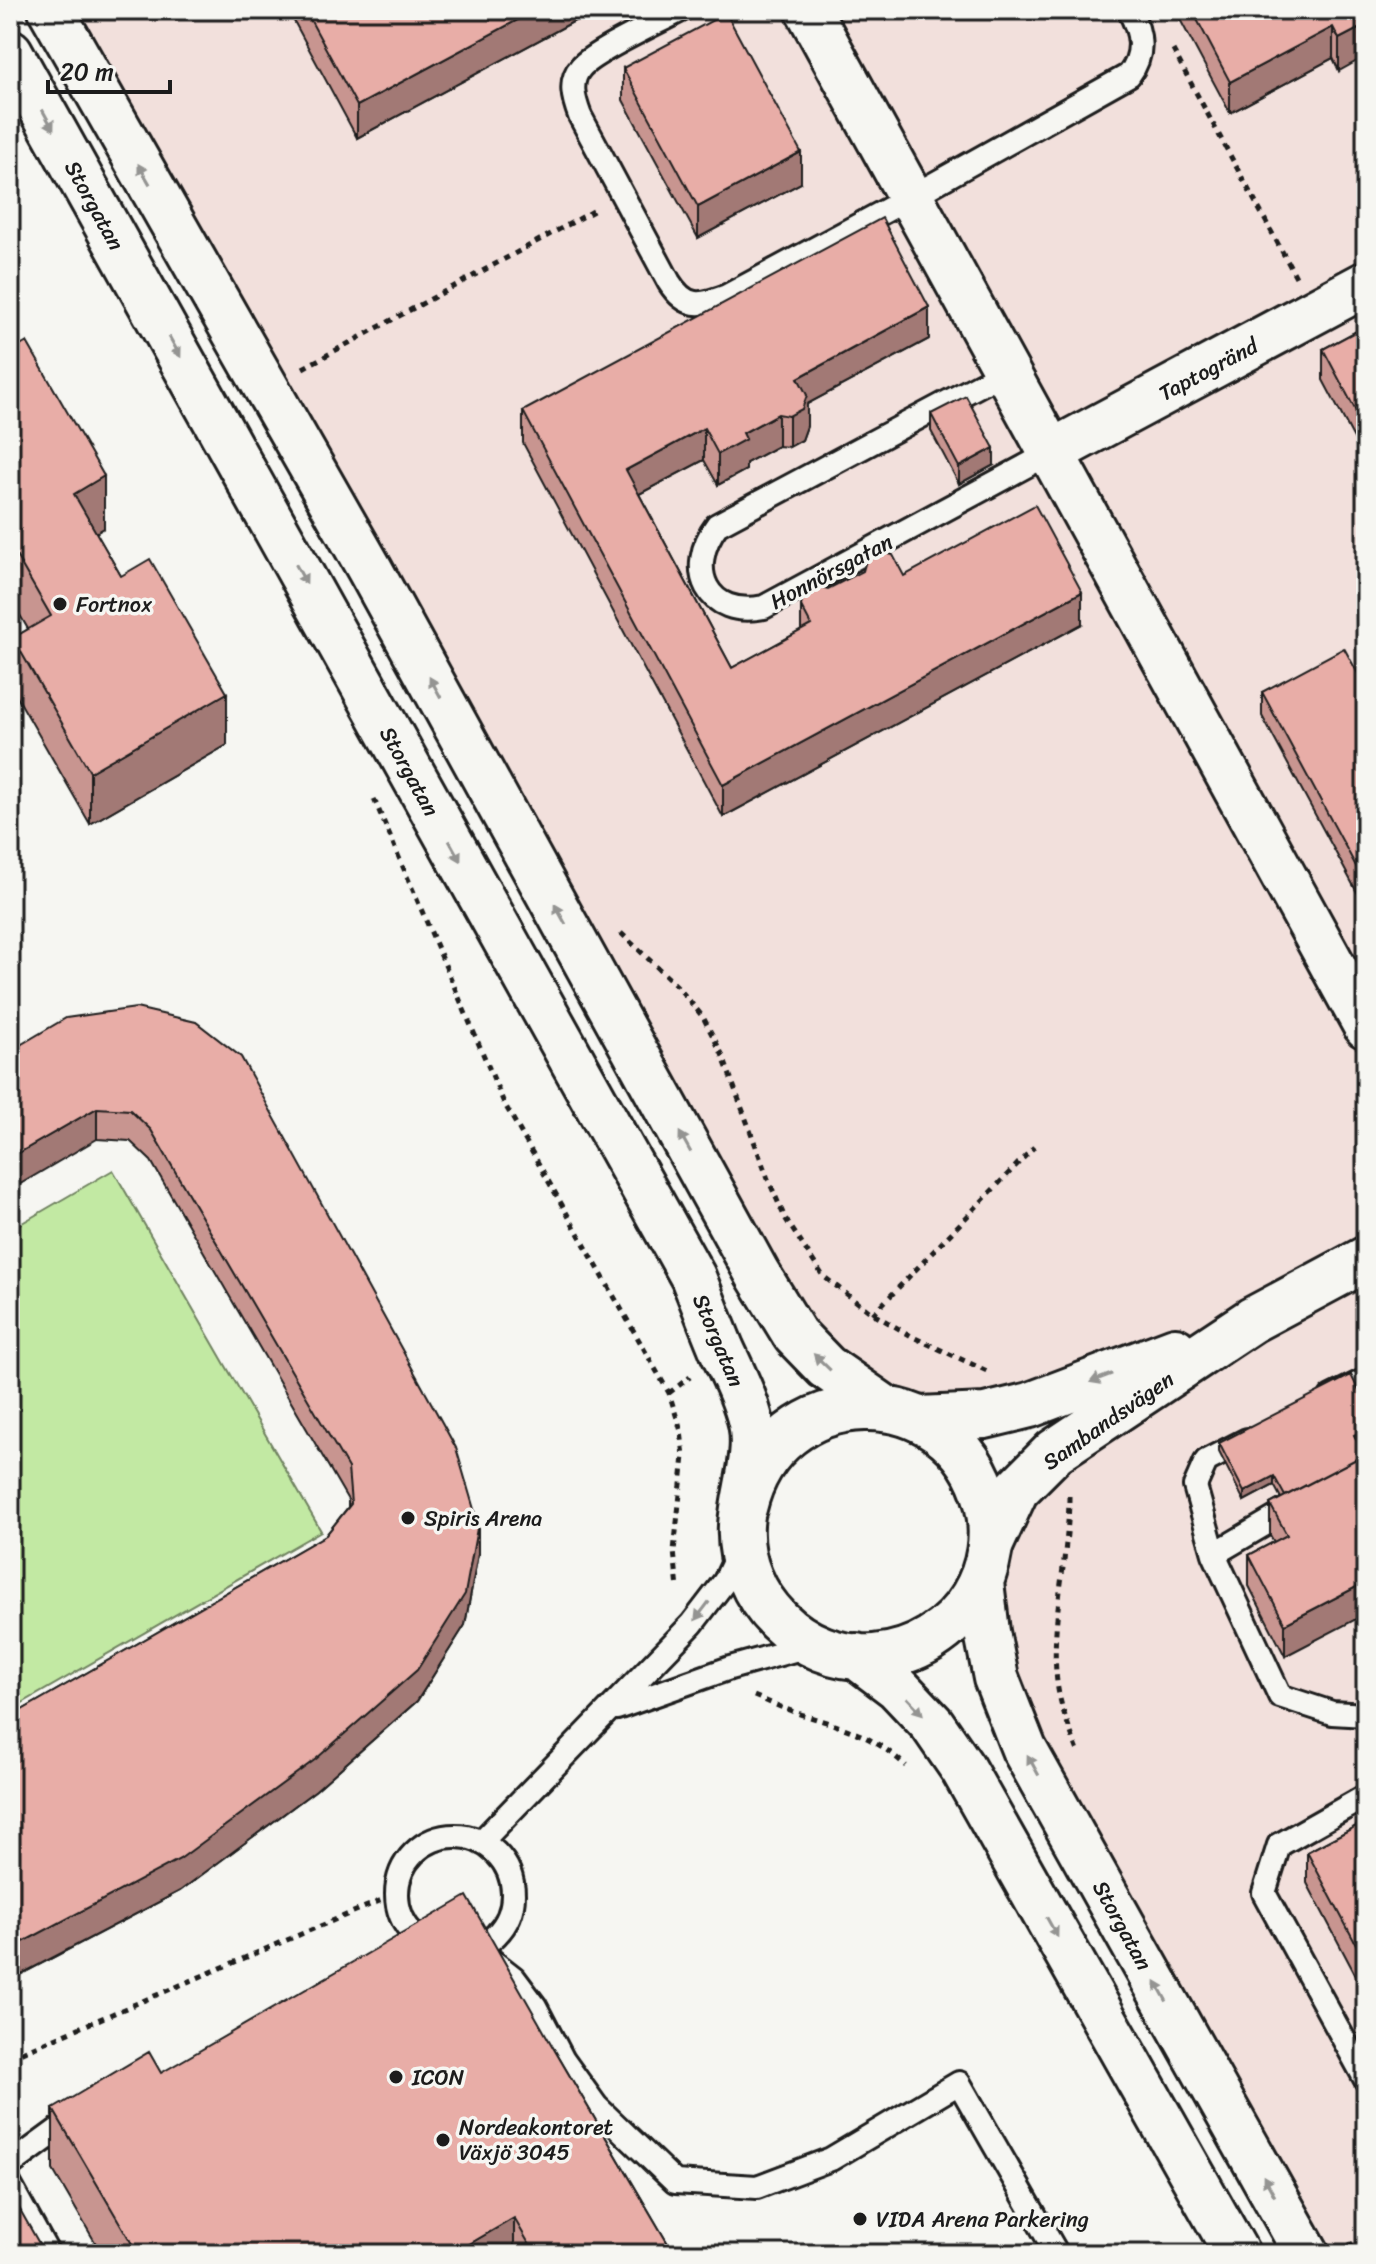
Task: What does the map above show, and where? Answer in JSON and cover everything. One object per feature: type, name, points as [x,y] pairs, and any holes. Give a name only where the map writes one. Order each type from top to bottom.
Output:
[{"type":"main road","name":"Storgatan","points":[[51,10],[369,568],[757,1273],[795,1335],[826,1367],[953,1442],[975,1471],[990,1512],[986,1563],[987,1632],[996,1678],[1024,1749],[1307,2254]]},
{"type":"main road","points":[[808,10],[1366,1026]]},
{"type":"main road","name":"Storgatan","points":[[10,52],[693,1277],[741,1390],[752,1426],[743,1526],[750,1578],[763,1602],[784,1626],[812,1645],[834,1653],[856,1656],[894,1654],[928,1641],[946,1629],[964,1610],[986,1563]]},
{"type":"main road","name":"Taptogränd","points":[[1050,453],[1366,284]]},
{"type":"main road","name":"Sambandsvägen","points":[[986,1563],[1016,1490],[1055,1451],[1252,1320],[1366,1259]]},
{"type":"main road","name":"Sambandsvägen","points":[[902,1414],[985,1416],[1030,1405],[1252,1320]]},
{"type":"main road","points":[[743,1526],[748,1491],[762,1463],[779,1442],[796,1429],[835,1411],[863,1407],[902,1414]]},
{"type":"main road","name":"Storgatan","points":[[856,1656],[906,1697],[932,1724],[963,1769],[1237,2254]]},
{"type":"lane","points":[[681,10],[597,55],[580,67],[573,82],[574,99],[580,116],[677,295],[691,304],[708,303],[727,296],[1129,75],[1139,60],[1141,38],[1129,10]]},
{"type":"lane","name":"Honnörsgatan","points":[[1006,371],[717,525],[701,554],[701,572],[708,588],[719,601],[736,608],[750,610],[764,607],[1050,453]]},
{"type":"lane","points":[[1305,1410],[1361,1382],[1366,1384]]},
{"type":"lane","points":[[1262,1432],[1206,1461],[1195,1486],[1214,1554],[1280,1696],[1332,1713],[1366,1715]]},
{"type":"lane","points":[[1214,1554],[1311,1498]]},
{"type":"lane","points":[[481,1842],[692,1624],[725,1581],[743,1526]]},
{"type":"lane","points":[[612,1709],[742,1664],[812,1645]]},
{"type":"lane","points":[[1366,1796],[1279,1845],[1264,1893],[1366,2080]]},
{"type":"lane","points":[[462,1836],[481,1842],[497,1853],[508,1868],[513,1887],[513,1906],[494,1939],[478,1949],[440,1952],[419,1941],[399,1914],[396,1894],[399,1874],[408,1857],[423,1844],[442,1837],[462,1836]]},
{"type":"lane","points":[[478,1949],[514,1978],[535,2006],[563,2060],[596,2106],[675,2182],[757,2187],[831,2159],[959,2083],[1057,2254]]},
{"type":"lane","points":[[10,2165],[70,2121]]},
{"type":"lane","points":[[10,2185],[48,2254]]},
{"type":"path","points":[[1167,37],[1315,312]]},
{"type":"path","points":[[309,383],[301,369],[623,195]]},
{"type":"path","points":[[369,789],[504,1103],[669,1393],[681,1431],[684,1456],[674,1551],[682,1603]]},
{"type":"path","points":[[612,921],[677,986],[703,1017],[722,1054],[785,1218],[823,1276],[873,1314],[915,1338],[996,1376]]},
{"type":"path","points":[[873,1314],[1034,1147]]},
{"type":"path","points":[[1069,1494],[1057,1629],[1057,1685],[1063,1712],[1080,1757]]},
{"type":"path","points":[[751,1695],[804,1716],[852,1729],[886,1747],[913,1773]]},
{"type":"path","points":[[10,2057],[396,1894]]},
{"type":"path","points":[[1349,2240],[1356,2254]]},
{"type":"shaded area","points":[[51,10],[1366,10],[1366,2254],[1306,2254],[987,1632],[1016,1490],[1248,1323],[920,1419],[826,1367]]},
{"type":"green space","points":[[113,1170],[321,1531],[10,1710],[10,1230]]},
{"type":"building","points":[[305,10],[536,10],[357,106]]},
{"type":"building","points":[[1192,10],[1366,10],[1366,25],[1339,39],[1333,27],[1230,82]]},
{"type":"building","points":[[726,13],[801,152],[698,207],[623,68]]},
{"type":"building","points":[[882,218],[929,307],[798,378],[807,395],[802,409],[789,416],[778,414],[743,433],[746,439],[718,454],[704,428],[626,470],[732,668],[811,625],[801,606],[804,593],[817,586],[828,589],[863,571],[866,560],[880,552],[893,555],[904,576],[1035,505],[1082,592],[723,785],[523,411]]},
{"type":"building","points":[[1366,326],[1366,430],[1323,349]]},
{"type":"building","name":"Fortnox","points":[[27,342],[104,476],[74,494],[121,576],[150,559],[227,693],[90,772],[13,638],[51,616],[10,545],[10,352]]},
{"type":"building","points":[[966,396],[994,448],[959,467],[931,414]]},
{"type":"building","points":[[1344,648],[1366,688],[1366,866],[1358,870],[1262,692]]},
{"type":"building","name":"Spiris Arena","points":[[136,1008],[196,1022],[241,1057],[456,1448],[478,1523],[465,1594],[417,1670],[316,1759],[180,1859],[10,1949],[10,1717],[326,1535],[351,1504],[348,1468],[151,1130],[130,1110],[97,1108],[10,1158],[10,1051],[66,1018]]},
{"type":"building","points":[[1351,1375],[1366,1405],[1366,1429],[1354,1435],[1364,1455],[1285,1496],[1274,1476],[1244,1492],[1219,1443]]},
{"type":"building","points":[[1366,1454],[1366,1582],[1285,1624],[1249,1555],[1287,1535],[1270,1504]]},
{"type":"building","points":[[1366,1821],[1366,1963],[1307,1852]]},
{"type":"building","name":"ICON","points":[[467,1896],[674,2254],[535,2254],[514,2218],[452,2254],[138,2254],[53,2109],[149,2052],[161,2073]]},
{"type":"building","points":[[10,2192],[45,2254],[10,2254]]},
{"type":"building","points":[[514,2247],[518,2254],[502,2254]]},
{"type":"place","name":"Fortnox","points":[[60,604]]},
{"type":"place","name":"Spiris Arena","points":[[408,1518]]},
{"type":"place","name":"ICON","points":[[396,2077]]},
{"type":"place","name":"Nordeakontoret Växjö 3045","points":[[443,2140]]},
{"type":"place","name":"VIDA Arena Parkering","points":[[860,2219]]}]
